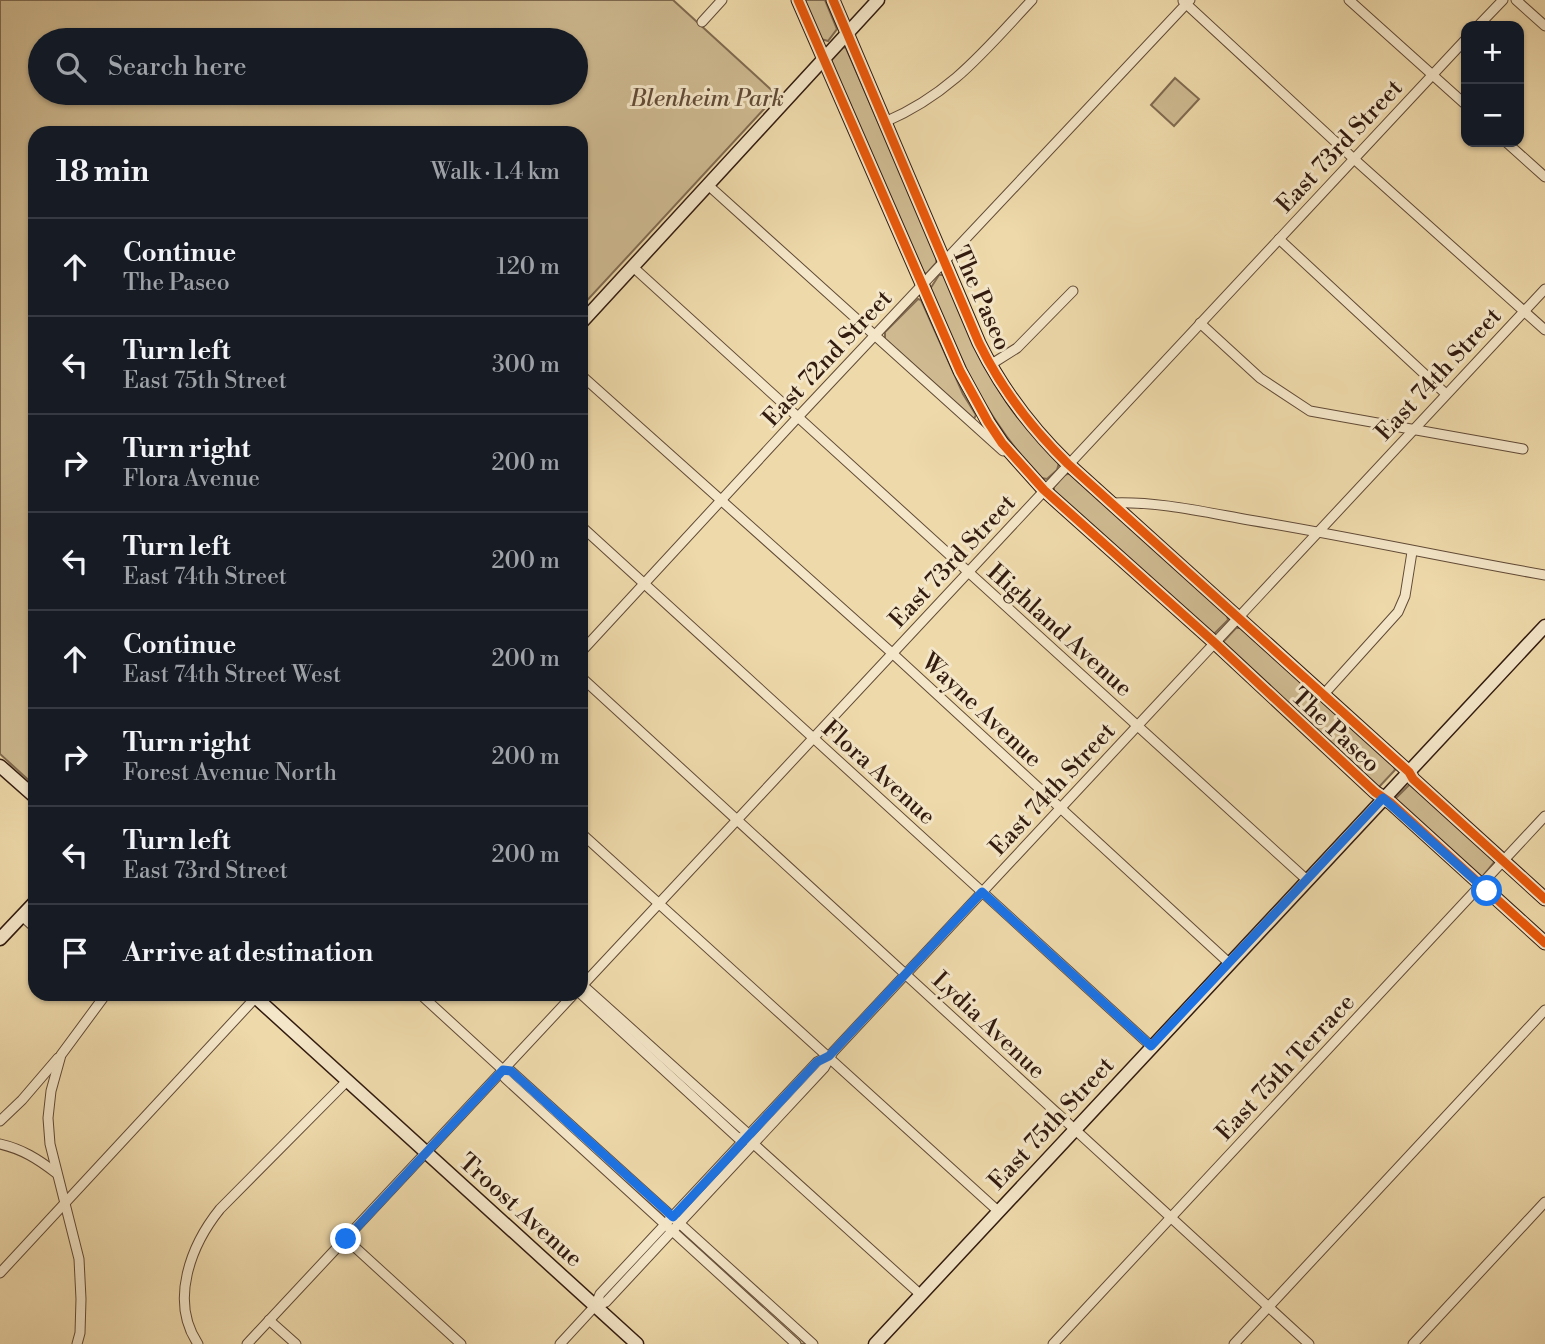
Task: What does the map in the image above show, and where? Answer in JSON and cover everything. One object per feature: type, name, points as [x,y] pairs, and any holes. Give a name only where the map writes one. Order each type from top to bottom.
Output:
[{"type":"main road","name":"The Paseo","points":[[798,0],[971,393],[1002,443],[1044,490],[1545,943]]},
{"type":"main road","name":"The Paseo","points":[[833,0],[990,365],[1018,411],[1045,442],[1324,694],[1545,899]]},
{"type":"main road","points":[[588,315],[878,0]]},
{"type":"main road","name":"East 75th Street","points":[[876,1344],[1383,798],[1543,631]]},
{"type":"main road","points":[[1,768],[28,791]]},
{"type":"main road","points":[[0,939],[28,910]]},
{"type":"main road","name":"Troost Avenue","points":[[262,1001],[637,1344]]},
{"type":"street","points":[[702,22],[722,0]]},
{"type":"street","points":[[886,122],[908,113],[950,86],[1032,0]]},
{"type":"street","points":[[1349,0],[1461,100]]},
{"type":"street","points":[[1483,21],[1503,0]]},
{"type":"street","points":[[1517,0],[1545,26]]},
{"type":"street","points":[[1186,1],[1354,159],[1545,330]]},
{"type":"street","name":"East 72nd Street","points":[[588,645],[1186,1]]},
{"type":"street","name":"East 73rd Street","points":[[588,979],[1461,43]]},
{"type":"street","points":[[1512,147],[1545,177]]},
{"type":"street","points":[[708,185],[1030,475]]},
{"type":"street","points":[[1279,239],[1446,394]]},
{"type":"street","name":"Highland Avenue","points":[[633,267],[1307,880]]},
{"type":"street","name":"East 74th Street","points":[[595,1306],[599,1295],[669,1228],[817,1062],[829,1056],[1545,289]]},
{"type":"street","points":[[990,365],[1017,348],[1073,291]]},
{"type":"street","points":[[1200,323],[1260,378],[1310,411],[1523,449]]},
{"type":"street","name":"Wayne Avenue","points":[[588,381],[892,653],[1229,963]]},
{"type":"street","points":[[1111,503],[1131,502],[1164,506],[1318,531],[1412,552],[1545,575]]},
{"type":"street","name":"Flora Avenue","points":[[588,532],[1151,1046]]},
{"type":"street","points":[[1324,694],[1398,612],[1405,596],[1412,552]]},
{"type":"street","name":"Lydia Avenue","points":[[588,683],[1309,1344]]},
{"type":"street","name":"East 75th Terrace","points":[[1053,1344],[1545,816]]},
{"type":"street","points":[[588,839],[998,1211]]},
{"type":"street","points":[[22,916],[28,922]]},
{"type":"street","points":[[588,990],[745,1131],[749,1141],[921,1295]]},
{"type":"street","points":[[588,1000],[738,1138],[749,1141]]},
{"type":"street","points":[[0,1121],[61,1055],[101,1001]]},
{"type":"street","points":[[0,1273],[251,1001]]},
{"type":"street","points":[[428,1001],[503,1070],[505,1078],[796,1344]]},
{"type":"street","points":[[247,1344],[567,1001]]},
{"type":"street","points":[[1234,1344],[1545,1010]]},
{"type":"street","points":[[61,1055],[51,1091],[48,1118],[56,1173],[79,1259],[80,1333],[77,1344]]},
{"type":"street","points":[[503,1070],[511,1071],[813,1344]]},
{"type":"street","points":[[198,1344],[184,1310],[184,1293],[198,1241],[220,1209],[347,1081]]},
{"type":"street","points":[[0,1144],[27,1153],[56,1173]]},
{"type":"street","points":[[1413,1344],[1545,1202]]},
{"type":"street","points":[[346,1239],[461,1344]]},
{"type":"street","points":[[560,1344],[595,1306]]},
{"type":"street","points":[[270,1320],[296,1344]]},
{"type":"green space","name":"Blenheim Park","points":[[0,0],[673,0],[777,95],[588,299],[588,126],[28,126],[28,780],[0,754]]},
{"type":"green space","points":[[804,0],[825,0],[837,29],[828,41],[821,39]]},
{"type":"green space","points":[[843,47],[846,48],[937,257],[936,263],[927,273],[923,274],[831,61]]},
{"type":"green space","points":[[1175,78],[1199,99],[1174,126],[1151,105]]},
{"type":"green space","points":[[939,275],[944,275],[999,391],[1020,421],[1059,463],[1057,470],[1047,479],[1041,478],[1022,456],[976,389],[930,289]]},
{"type":"green space","points":[[918,299],[921,300],[963,394],[976,415],[974,419],[885,339],[885,332]]},
{"type":"green space","points":[[1071,473],[1227,615],[1228,620],[1213,635],[1054,494],[1054,487],[1064,475]]},
{"type":"green space","points":[[1236,628],[1241,628],[1394,766],[1395,770],[1379,787],[1223,642]]},
{"type":"green space","points":[[1411,783],[1496,860],[1483,876],[1479,878],[1394,800]]},
{"type":"green space","points":[[680,1229],[809,1344],[801,1344],[678,1232]]},
{"type":"cycle path","points":[[798,0],[960,371],[1002,443],[1044,490],[1545,943]]},
{"type":"cycle path","points":[[833,0],[979,343],[997,377],[1030,422],[1068,464],[1409,772],[1413,779],[1545,899]]},
{"type":"route","points":[[346,1239],[503,1070],[511,1071],[673,1217],[817,1062],[829,1056],[982,892],[1151,1046],[1383,798],[1487,891]]}]
